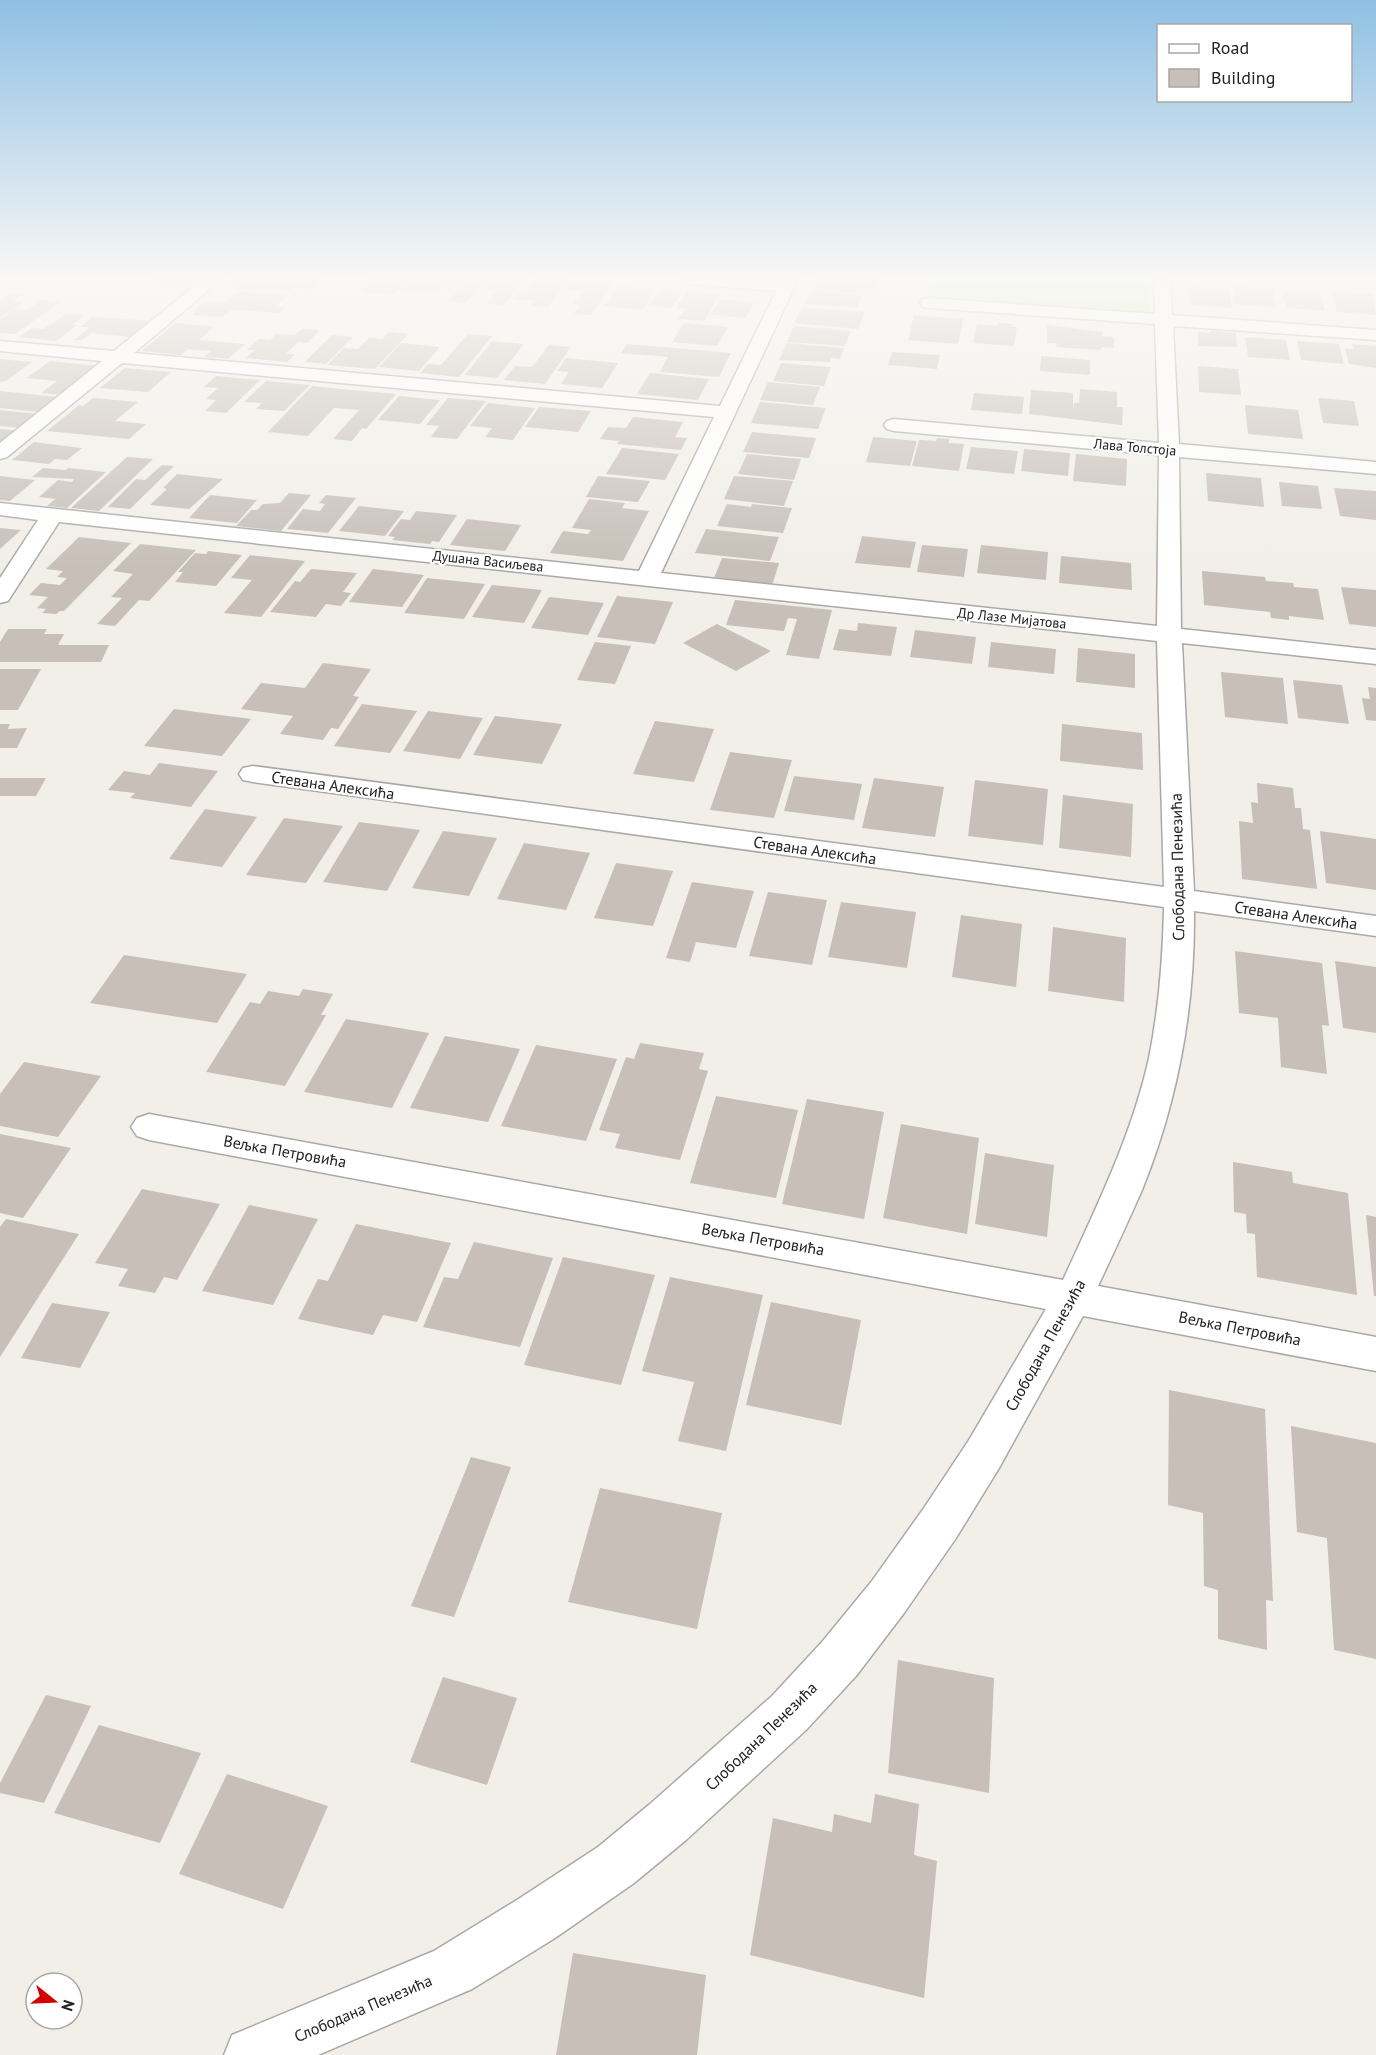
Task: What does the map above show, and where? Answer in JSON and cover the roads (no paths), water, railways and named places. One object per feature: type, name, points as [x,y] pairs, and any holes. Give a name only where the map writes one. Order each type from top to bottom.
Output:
[{"type":"street","points":[[0,453],[95,375]]},
{"type":"street","points":[[323,375],[726,412]]},
{"type":"street","points":[[648,578],[744,375]]},
{"type":"street","name":"Слободана Пенезића","points":[[252,2055],[453,1970],[536,1919],[616,1865],[781,1721],[839,1659],[888,1597],[940,1523],[996,1434],[1074,1297],[1124,1188],[1165,1060],[1173,1015],[1179,955],[1169,635],[1169,450],[1166,375]]},
{"type":"street","name":"Лава Толстоја","points":[[894,425],[1376,468]]},
{"type":"street","name":"Душана Васиљева","points":[[0,509],[648,578]]},
{"type":"street","points":[[0,596],[52,515]]},
{"type":"street","name":"Др Лазе Мијатова","points":[[648,578],[1376,657]]},
{"type":"street","name":"Стевана Алексића","points":[[253,774],[1376,926]]},
{"type":"street","name":"Вељка Петровића","points":[[149,1126],[1376,1354]]}]
